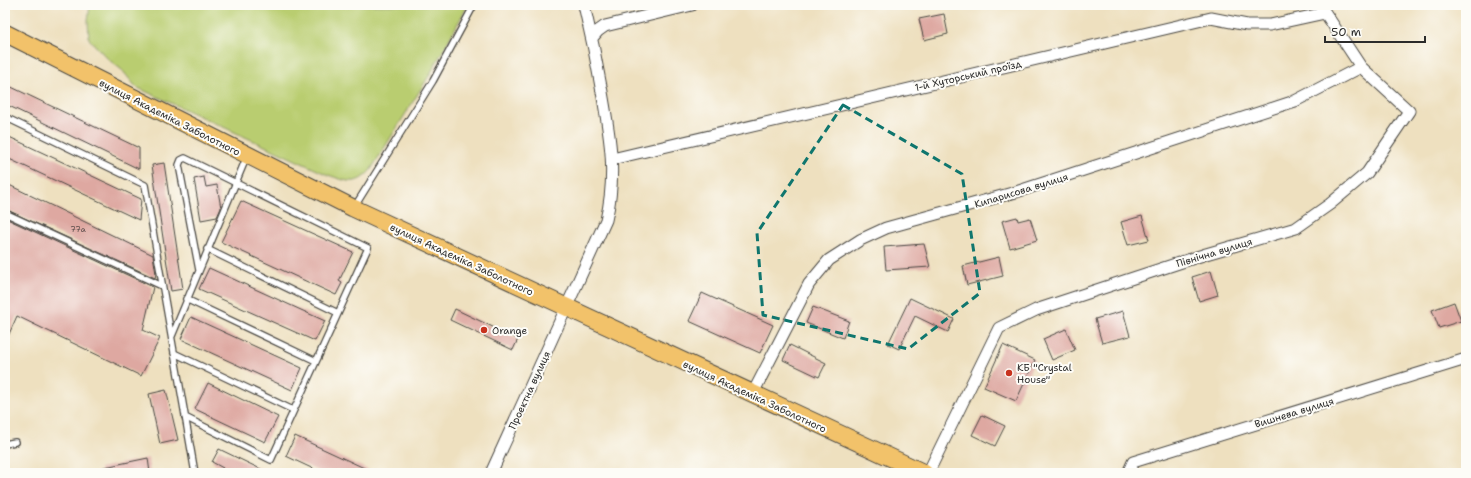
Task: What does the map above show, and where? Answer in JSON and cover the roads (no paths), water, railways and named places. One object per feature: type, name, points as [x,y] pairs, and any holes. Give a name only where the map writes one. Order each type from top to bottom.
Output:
[{"type":"main road","name":"вулиця Академіка Заболотного","points":[[5,33],[353,208],[752,395],[924,473]]},
{"type":"street","name":"Проектна вулиця","points":[[491,473],[606,220],[612,189],[612,159],[592,38],[584,5]]},
{"type":"street","points":[[592,38],[605,26],[692,5]]},
{"type":"street","name":"Північна вулиця","points":[[928,473],[999,328],[1016,318],[1044,307],[1206,254],[1296,228],[1330,204],[1367,173],[1409,111],[1361,67],[1323,9]]},
{"type":"street","name":"1-й Хуторський проїзд","points":[[612,159],[1211,18],[1246,25],[1270,25],[1323,9]]},
{"type":"street","name":"Кипарисова вулиця","points":[[752,395],[809,284],[829,260],[860,240],[886,228],[1016,192],[1295,101],[1361,67]]},
{"type":"street","name":"Вишнева вулиця","points":[[1128,473],[1133,462],[1466,359]]},
{"type":"lane","points":[[353,208],[433,81],[474,5]]},
{"type":"lane","points":[[5,117],[144,185],[195,473]]},
{"type":"lane","points":[[171,338],[247,156]]},
{"type":"lane","points":[[185,417],[270,460],[368,248],[235,184],[188,159],[183,159],[180,161],[199,270]]},
{"type":"lane","points":[[5,213],[162,286]]},
{"type":"lane","points":[[207,249],[338,312]]},
{"type":"lane","points":[[186,299],[316,361]]},
{"type":"lane","points":[[174,353],[294,410]]},
{"type":"lane","points":[[5,444],[15,442]]},
{"type":"place","name":"Orange","points":[[484,330]]},
{"type":"place","name":"КБ \"Crystal House\"","points":[[1009,373]]}]
